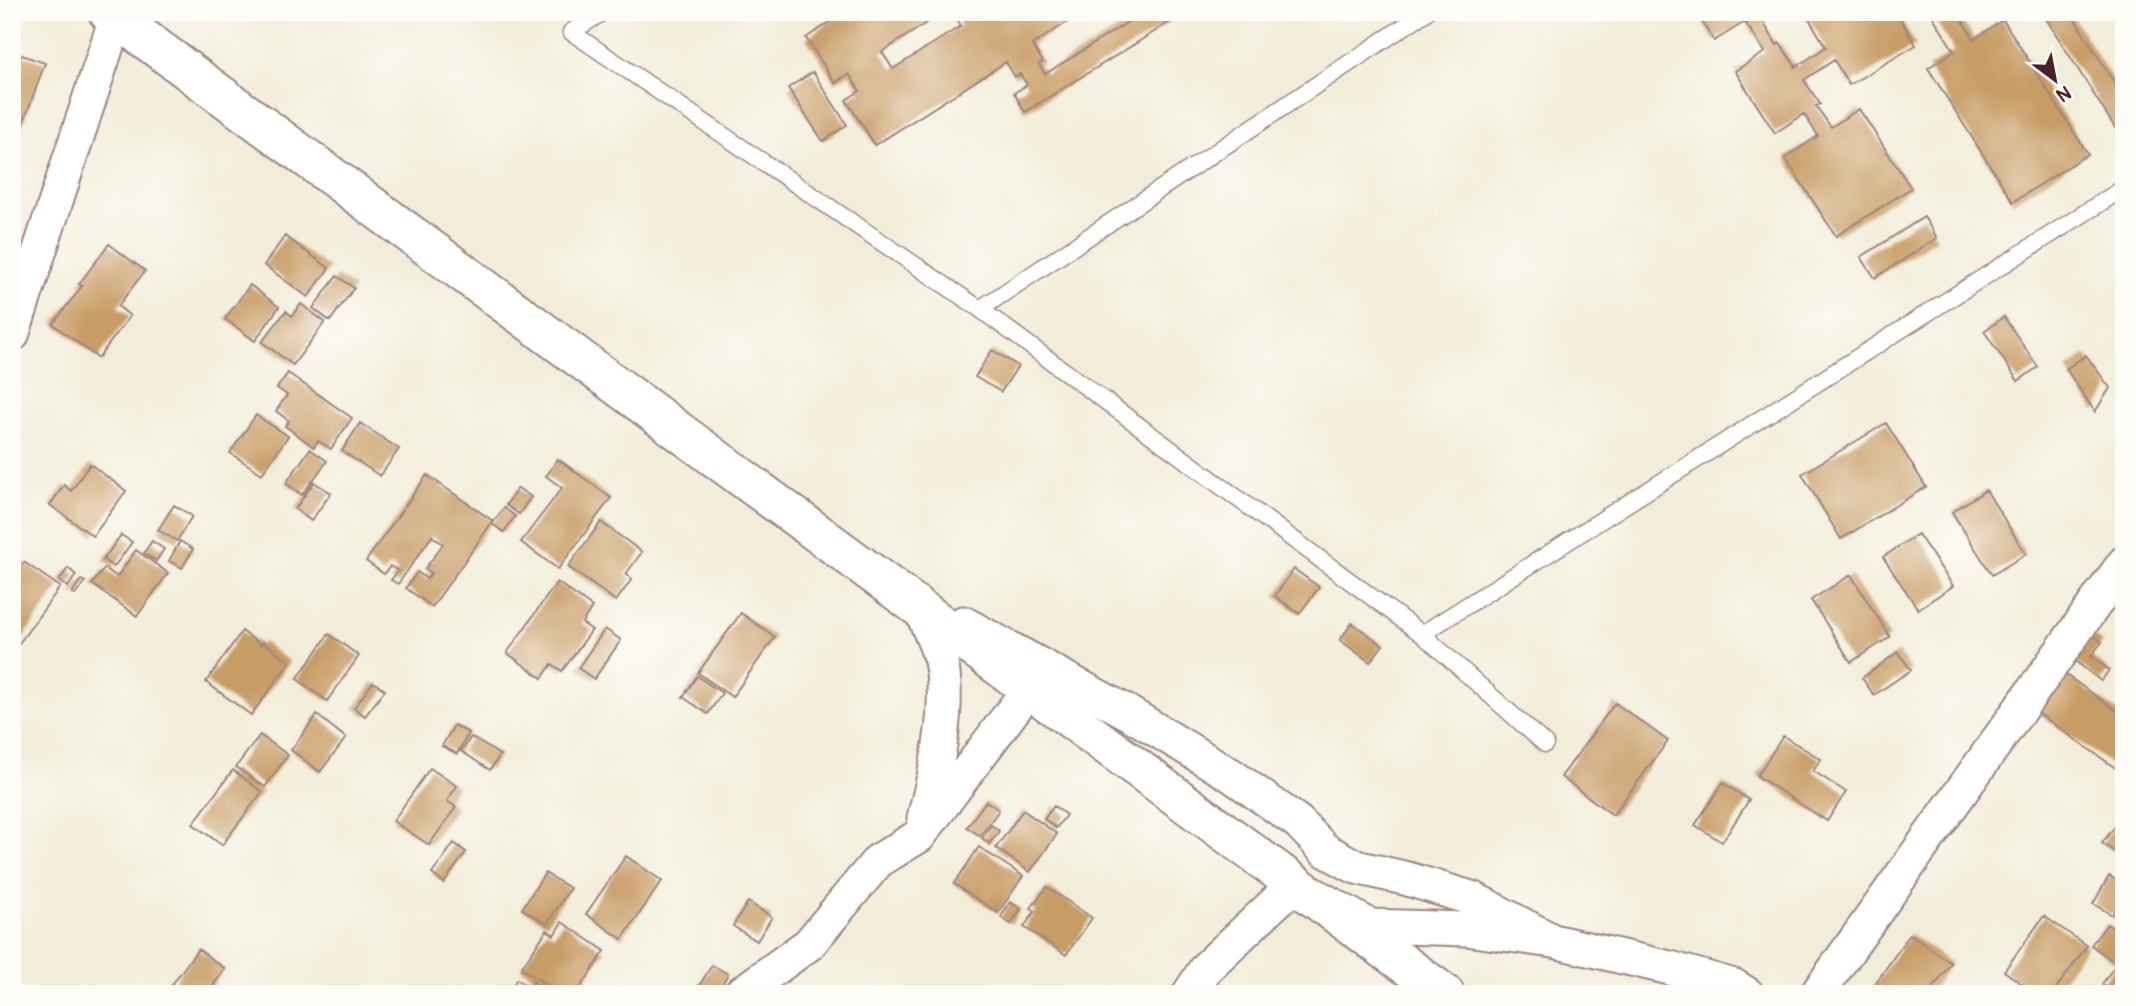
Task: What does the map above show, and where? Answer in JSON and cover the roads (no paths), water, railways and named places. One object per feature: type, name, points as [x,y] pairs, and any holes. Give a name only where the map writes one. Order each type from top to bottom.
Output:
[{"type":"street","points":[[12,335],[112,15],[1444,994]]},
{"type":"street","points":[[1817,994],[2124,563]]},
{"type":"street","points":[[885,583],[919,597],[1127,712],[1231,775],[1298,822],[1325,850],[1356,867],[1474,899],[1553,941]]},
{"type":"street","points":[[919,836],[935,774],[944,713],[941,661],[921,609]]},
{"type":"street","points":[[740,994],[809,944],[878,861],[919,836],[1029,689]]},
{"type":"street","points":[[1295,884],[1370,926],[1466,929],[1553,941],[1670,968],[1734,986],[1747,994]]},
{"type":"street","points":[[1189,994],[1206,968],[1295,884]]},
{"type":"lane","points":[[603,12],[571,32],[980,309],[1422,635],[1545,744]]},
{"type":"lane","points":[[980,309],[1426,12]]},
{"type":"lane","points":[[1422,635],[2124,188]]}]
